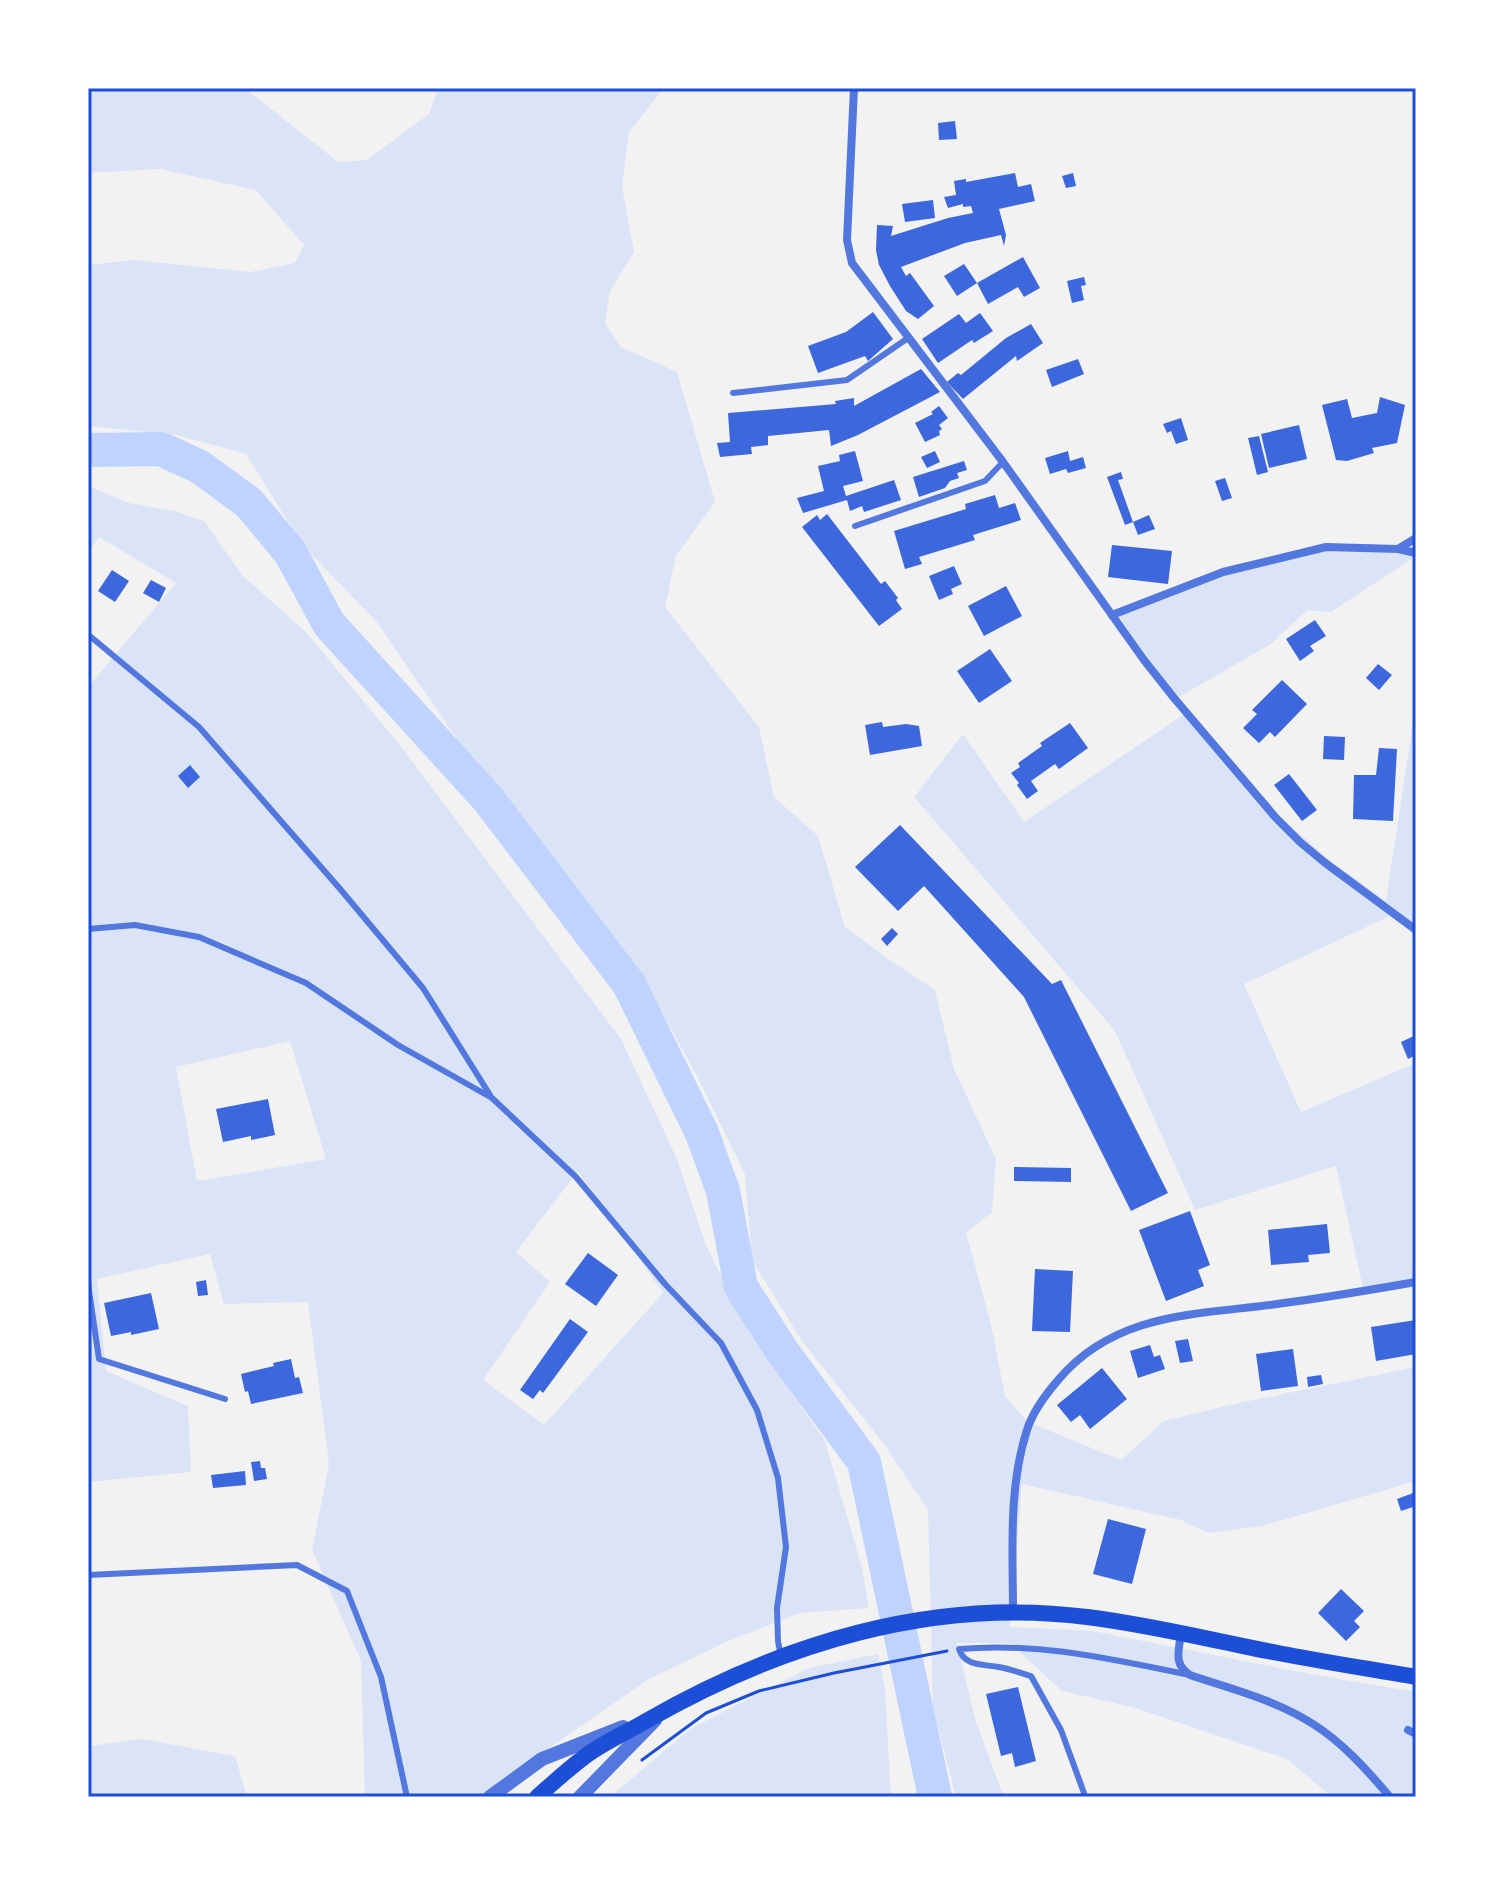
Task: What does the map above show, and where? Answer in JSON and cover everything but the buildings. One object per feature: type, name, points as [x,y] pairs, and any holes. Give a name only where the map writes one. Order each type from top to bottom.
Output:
[{"type":"main road","points":[[537,1797],[585,1756],[664,1711],[733,1677],[830,1639],[881,1626],[947,1616],[1013,1612],[1086,1617],[1416,1677]]},
{"type":"street","points":[[854,88],[847,240],[852,263],[1003,462],[1174,698],[1276,818],[1324,862],[1416,930]]},
{"type":"street","points":[[1398,549],[1416,538]]},
{"type":"street","points":[[1112,615],[1223,572],[1326,547],[1398,549],[1416,553]]},
{"type":"street","points":[[1013,1612],[1015,1497],[1022,1446],[1035,1410],[1066,1370],[1118,1333],[1140,1324],[1416,1282]]},
{"type":"street","points":[[1181,1633],[1178,1660],[1183,1671],[1272,1703],[1312,1723],[1333,1738],[1390,1797]]},
{"type":"street","points":[[490,1797],[542,1759],[664,1711]]},
{"type":"street","points":[[580,1797],[664,1711]]},
{"type":"lane","points":[[733,393],[847,380],[908,338]]},
{"type":"lane","points":[[855,526],[985,481],[1003,462]]},
{"type":"lane","points":[[91,637],[199,727],[331,878],[423,988],[492,1098]]},
{"type":"lane","points":[[88,929],[135,925],[199,937],[306,983],[398,1045],[492,1098],[576,1177],[665,1284],[721,1343],[757,1410],[778,1478],[786,1547],[777,1608],[781,1657]]},
{"type":"lane","points":[[88,1284],[99,1359],[225,1399]]},
{"type":"lane","points":[[88,1575],[297,1565],[347,1591],[381,1677],[407,1797]]},
{"type":"lane","points":[[1084,1793],[1061,1730],[1031,1676],[973,1664],[961,1656],[959,1649],[990,1646],[1044,1648],[1190,1675]]},
{"type":"path","points":[[633,1768],[706,1713],[759,1691],[941,1652]]},
{"type":"shaded area","points":[[97,88],[245,88],[338,162],[367,160],[429,114],[438,88],[664,88],[629,132],[622,187],[634,252],[610,291],[605,323],[621,347],[677,372],[715,502],[676,556],[665,607],[759,727],[774,797],[818,836],[845,927],[935,990],[954,1069],[996,1159],[992,1212],[966,1233],[991,1324],[1005,1396],[1028,1422],[1121,1460],[1164,1421],[1416,1367],[1416,1481],[1262,1526],[1208,1533],[1181,1520],[1022,1484],[1010,1627],[1093,1631],[1416,1692],[1416,1797],[1332,1797],[1287,1759],[1132,1707],[1062,1691],[1010,1643],[957,1643],[976,1722],[1004,1797],[956,1797],[933,1708],[928,1510],[883,1443],[802,1341],[752,1260],[745,1174],[696,1074],[637,968],[463,748],[376,621],[303,546],[246,454],[177,435],[88,426],[88,265],[134,260],[250,272],[295,263],[304,245],[256,190],[160,169],[88,173],[88,98]]},
{"type":"shaded area","points":[[88,486],[129,503],[175,511],[204,521],[243,576],[306,632],[399,744],[621,1039],[677,1159],[706,1245],[750,1333],[825,1441],[861,1564],[869,1608],[800,1613],[726,1642],[649,1679],[479,1797],[365,1797],[361,1661],[312,1550],[329,1464],[308,1302],[224,1304],[210,1254],[97,1279],[106,1371],[188,1406],[191,1472],[88,1482],[88,687],[176,583],[99,537],[88,553]],"holes":[[[290,1041],[326,1159],[197,1181],[176,1067]],[[578,1171],[663,1293],[544,1425],[483,1380],[550,1282],[516,1252]]]},
{"type":"shaded area","points":[[1321,545],[1416,556],[1331,612],[1307,610],[1271,644],[1177,698],[1114,610]]},
{"type":"shaded area","points":[[1416,701],[1416,932],[1390,916],[1244,984],[1301,1112],[1416,1063],[1416,1284],[1364,1293],[1336,1166],[1195,1210],[1115,1031],[914,797],[963,734],[1024,822],[1189,711],[1280,816],[1329,860],[1386,901]]},
{"type":"shaded area","points":[[878,1654],[885,1690],[891,1797],[610,1797],[690,1729],[809,1668]]},
{"type":"shaded area","points":[[142,1739],[235,1756],[247,1797],[88,1797],[88,1746]]},
{"type":"waterway","points":[[88,450],[161,449],[200,467],[249,503],[290,552],[329,624],[488,799],[629,984],[702,1133],[723,1191],[741,1287],[782,1351],[864,1462],[935,1797]]}]
